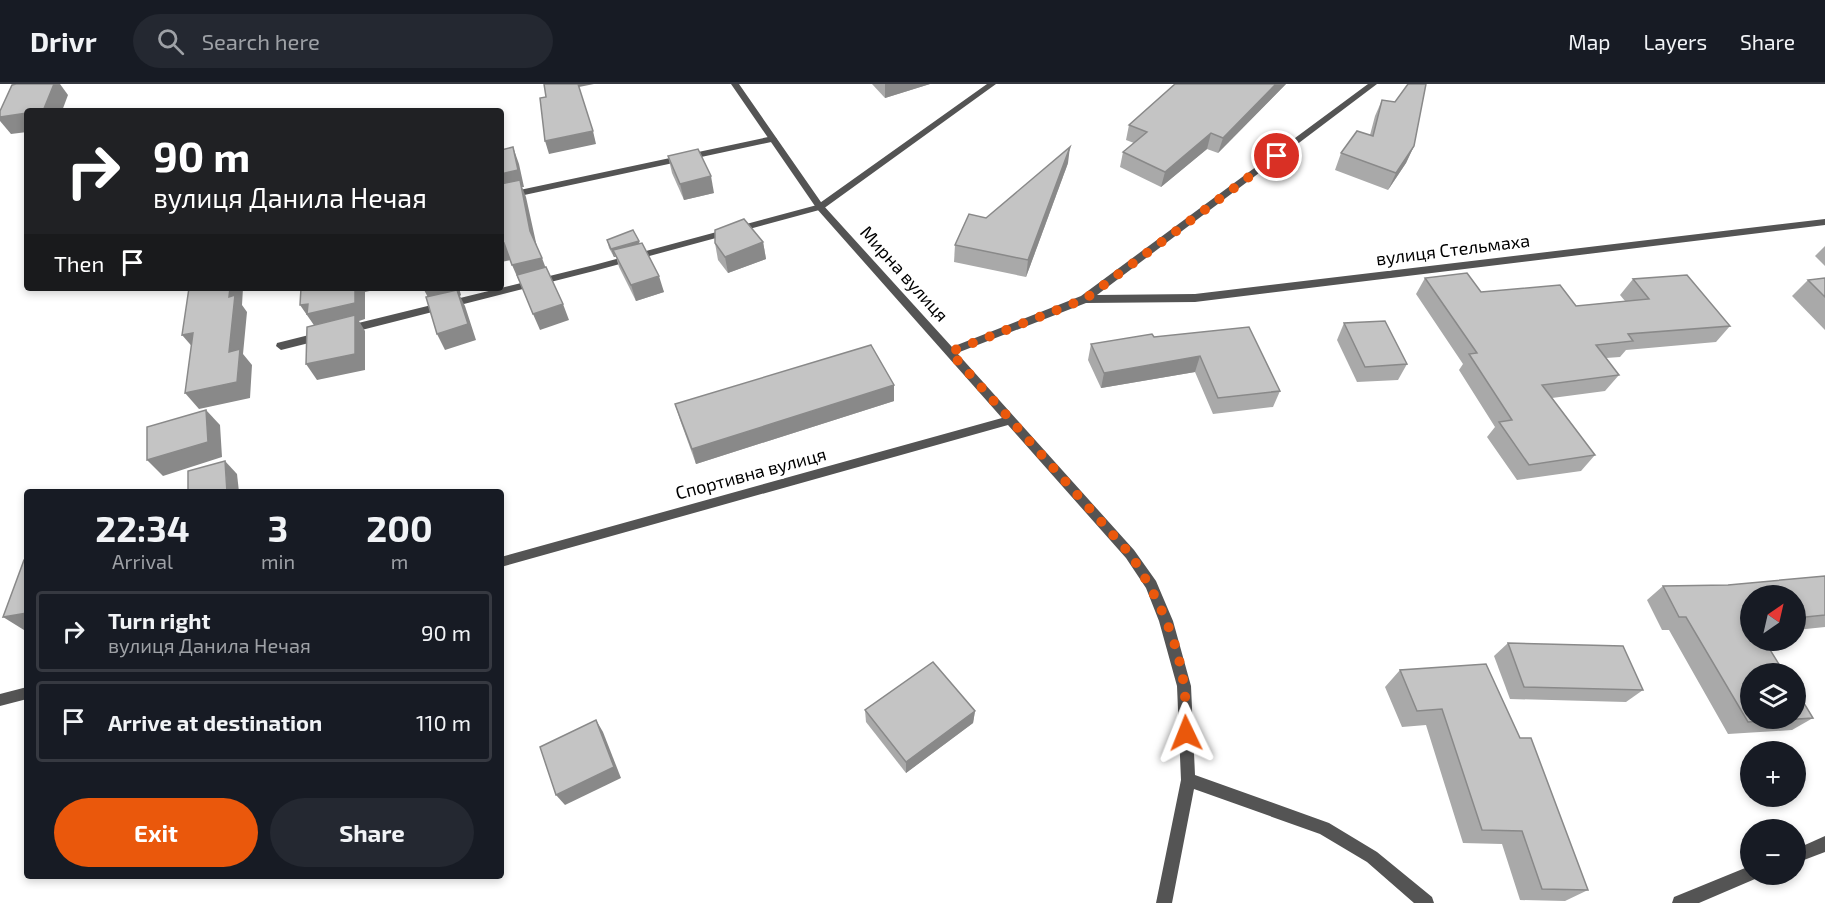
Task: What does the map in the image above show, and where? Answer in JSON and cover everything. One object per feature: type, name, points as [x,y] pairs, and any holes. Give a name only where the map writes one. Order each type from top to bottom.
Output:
[{"type":"street","name":"Мирна вулиця","points":[[735,84],[820,207],[1130,554],[1151,585],[1166,621],[1184,686],[1188,780],[1164,903]]},
{"type":"street","points":[[504,291],[820,207],[992,84]]},
{"type":"street","points":[[950,352],[1085,299],[1374,84]]},
{"type":"street","points":[[504,196],[773,139]]},
{"type":"street","name":"вулиця Стельмаха","points":[[1085,299],[1195,298],[1825,222]]},
{"type":"street","points":[[339,332],[502,291]]},
{"type":"street","points":[[281,346],[327,335]]},
{"type":"street","name":"Спортивна вулиця","points":[[504,561],[1011,420]]},
{"type":"street","points":[[0,700],[24,694]]},
{"type":"street","points":[[1188,780],[1324,828],[1372,857],[1426,903]]},
{"type":"street","points":[[1806,852],[1825,844]]},
{"type":"street","points":[[1680,903],[1740,878]]},
{"type":"building","points":[[54,84],[44,108],[24,108],[24,113],[0,117],[0,111],[12,85]]},
{"type":"building","points":[[544,84],[578,84],[593,131],[545,141],[540,98],[546,97]]},
{"type":"building","points":[[1175,84],[1276,84],[1223,138],[1211,133],[1165,172],[1123,152],[1147,132],[1129,125]]},
{"type":"building","points":[[1408,84],[1426,84],[1414,146],[1396,173],[1341,153],[1357,131],[1373,136],[1382,100],[1395,102]]},
{"type":"building","points":[[513,147],[518,170],[504,173],[504,149]]},
{"type":"building","points":[[1070,147],[1028,260],[955,245],[969,214],[986,218]]},
{"type":"building","points":[[698,149],[711,176],[680,184],[668,156]]},
{"type":"building","points":[[520,180],[530,231],[542,258],[512,265],[504,243],[504,183]]},
{"type":"building","points":[[744,219],[763,242],[725,257],[715,243],[715,230]]},
{"type":"building","points":[[633,230],[639,241],[611,249],[607,240]]},
{"type":"building","points":[[642,243],[659,276],[631,285],[613,250]]},
{"type":"building","points":[[546,267],[563,304],[533,314],[517,275]]},
{"type":"building","points":[[1467,273],[1481,292],[1560,285],[1576,306],[1649,299],[1633,279],[1687,275],[1730,326],[1628,334],[1633,341],[1596,345],[1619,375],[1542,385],[1595,455],[1529,465],[1499,422],[1512,420],[1469,354],[1477,353],[1425,278]]},
{"type":"building","points":[[1825,278],[1825,297],[1808,280]]},
{"type":"building","points":[[189,291],[230,291],[229,297],[235,295],[229,352],[240,349],[237,382],[185,393],[193,333],[182,335]]},
{"type":"building","points":[[301,291],[355,291],[355,303],[307,314],[308,304],[300,305]]},
{"type":"building","points":[[457,291],[468,324],[437,334],[426,297]]},
{"type":"building","points":[[355,315],[355,354],[306,364],[307,327]]},
{"type":"building","points":[[1385,321],[1407,364],[1365,367],[1344,323]]},
{"type":"building","points":[[1249,327],[1280,391],[1218,398],[1200,356],[1104,373],[1091,344],[1152,334],[1154,337]]},
{"type":"building","points":[[871,345],[894,385],[692,449],[675,404]]},
{"type":"building","points":[[206,410],[208,442],[147,460],[147,427]]},
{"type":"building","points":[[225,461],[227,489],[188,489],[188,471]]},
{"type":"building","points":[[24,560],[24,614],[3,617]]},
{"type":"building","points":[[1825,576],[1825,615],[1806,617],[1806,585],[1740,585],[1740,651],[1771,651],[1778,663],[1740,663],[1740,708],[1686,617],[1679,617],[1663,586],[1728,585]]},
{"type":"building","points":[[1508,643],[1623,646],[1643,690],[1524,687]]},
{"type":"building","points":[[933,662],[975,711],[906,762],[865,710]]},
{"type":"building","points":[[1486,664],[1520,738],[1531,738],[1588,890],[1542,889],[1522,831],[1482,830],[1442,709],[1417,711],[1400,670]]},
{"type":"building","points":[[1806,706],[1813,718],[1806,718]]},
{"type":"building","points":[[596,720],[614,767],[556,795],[540,747]]},
{"type":"route","points":[[1186,733],[1184,686],[1166,621],[1151,585],[1130,554],[950,352],[1085,299],[1277,156]]}]
